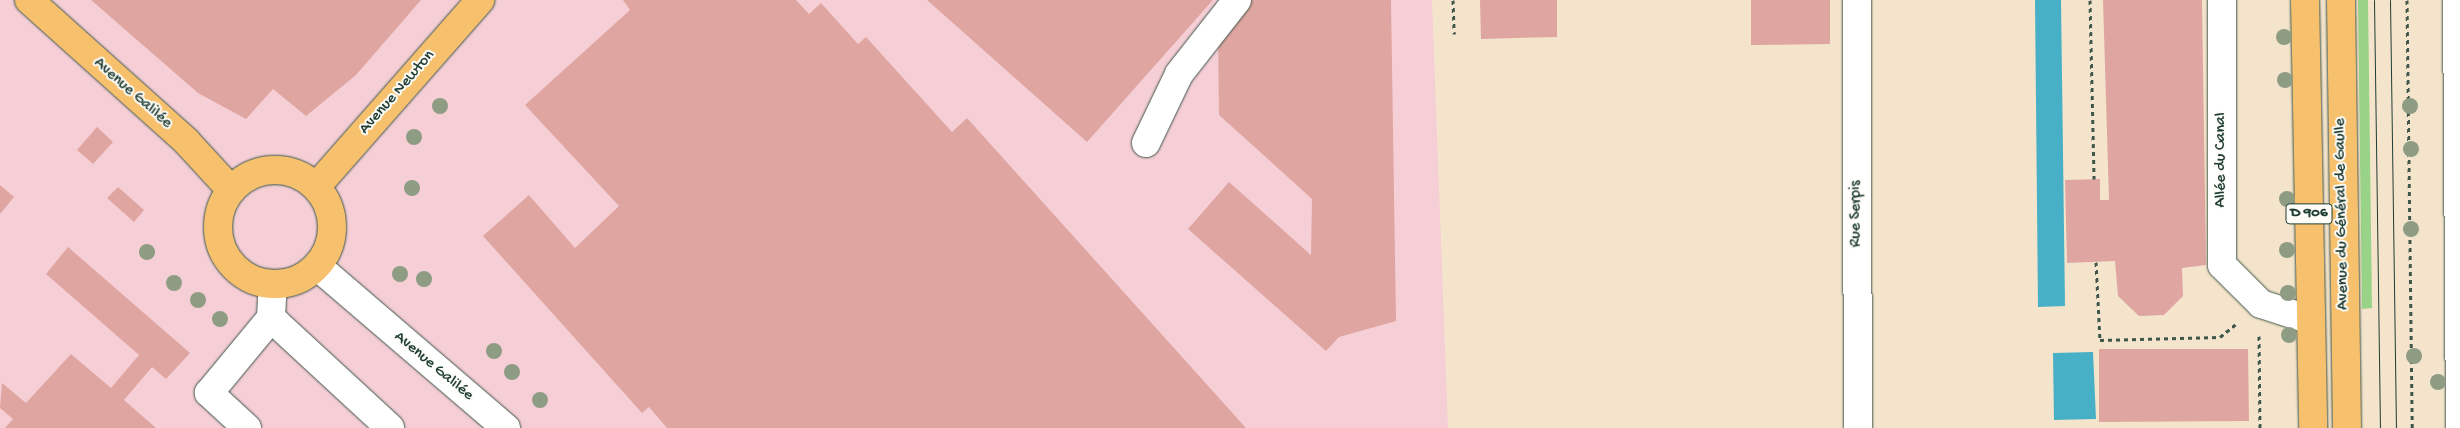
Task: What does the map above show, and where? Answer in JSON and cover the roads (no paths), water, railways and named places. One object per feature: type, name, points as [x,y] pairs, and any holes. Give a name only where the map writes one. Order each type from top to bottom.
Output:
[{"type":"main road","name":"Avenue Galilée","points":[[29,0],[186,141],[231,190]]},
{"type":"main road","name":"Avenue Newton","points":[[316,187],[480,0]]},
{"type":"main road","name":"Avenue du Général de Gaulle","points":[[2305,0],[2313,428]]},
{"type":"main road","name":"Avenue du Général de Gaulle","points":[[2340,0],[2347,428]]},
{"type":"main road","points":[[263,170],[301,176],[316,187],[326,201],[332,235],[317,266],[289,282],[273,284],[248,276],[227,258],[218,224],[231,190],[263,170]]},
{"type":"street","points":[[1146,142],[1179,74],[1237,0]]},
{"type":"street","name":"Rue Serpis","points":[[1857,0],[1858,428]]},
{"type":"street","name":"Allée du Canal","points":[[2222,0],[2222,265],[2260,305],[2311,320]]},
{"type":"street","points":[[2456,0],[2460,428]]},
{"type":"street","name":"Avenue Galilée","points":[[317,266],[506,428]]},
{"type":"street","points":[[247,428],[209,393],[271,318],[273,284]]},
{"type":"street","points":[[271,318],[390,428]]},
{"type":"water","points":[[2035,0],[2061,0],[2065,306],[2038,307]]},
{"type":"water","points":[[2093,352],[2096,419],[2054,420],[2053,353]]},
{"type":"tram line","points":[[2374,0],[2380,428]]},
{"type":"tram line","points":[[2390,0],[2396,428]]}]
